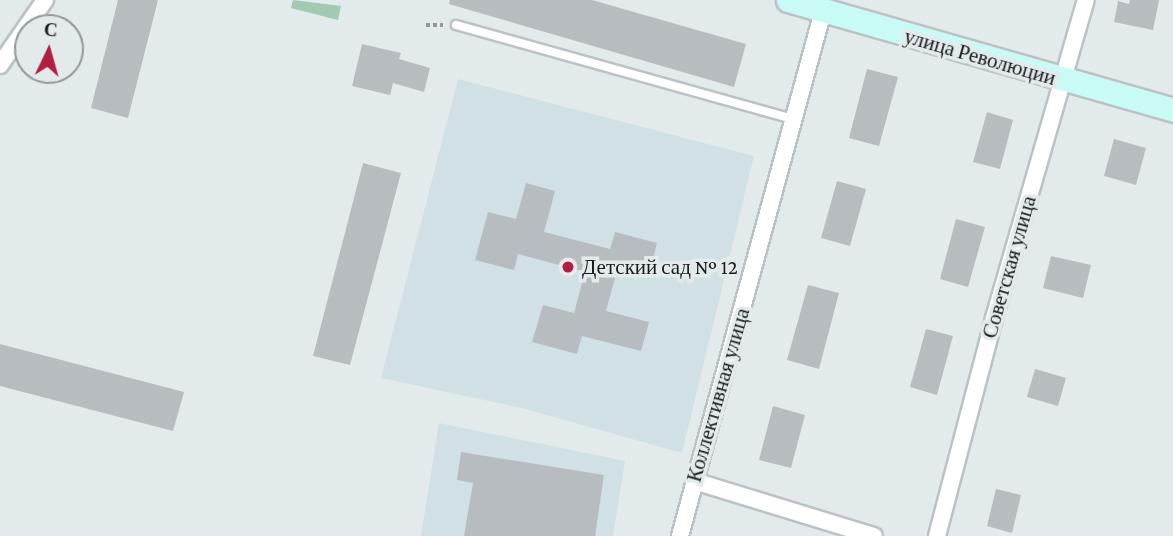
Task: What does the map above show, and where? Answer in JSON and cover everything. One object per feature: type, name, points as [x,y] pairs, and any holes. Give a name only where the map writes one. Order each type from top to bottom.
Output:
[{"type":"street","points":[[0,65],[46,0]]},
{"type":"street","name":"улица Революции","points":[[789,0],[823,12],[1173,110]]},
{"type":"street","name":"Советская улица","points":[[937,536],[1086,0]]},
{"type":"street","name":"Коллективная улица","points":[[680,536],[823,12]]},
{"type":"street","points":[[694,481],[874,536]]},
{"type":"lane","points":[[456,25],[794,119]]},
{"type":"shaded area","name":"Детский сад № 12","points":[[458,79],[754,156],[682,453],[522,408],[381,378]]},
{"type":"shaded area","points":[[439,423],[625,461],[613,536],[421,536]]},
{"type":"green space","points":[[293,0],[341,6],[338,20],[291,8]]},
{"type":"building","points":[[118,0],[158,0],[128,118],[91,108]]},
{"type":"building","points":[[450,0],[592,0],[746,44],[734,87],[449,4]]},
{"type":"building","points":[[1130,0],[1159,0],[1153,30],[1114,22],[1118,1],[1129,4]]},
{"type":"building","points":[[362,44],[401,53],[399,59],[430,68],[424,92],[393,83],[390,95],[352,86]]},
{"type":"building","points":[[867,69],[898,77],[879,146],[849,138]]},
{"type":"building","points":[[987,112],[1013,120],[1000,169],[973,162]]},
{"type":"building","points":[[1114,139],[1146,148],[1136,185],[1104,176]]},
{"type":"building","points":[[363,163],[401,173],[350,365],[313,356]]},
{"type":"building","points":[[837,181],[866,189],[850,246],[821,238]]},
{"type":"building","points":[[526,183],[555,191],[544,232],[610,249],[615,232],[657,243],[648,279],[617,270],[606,311],[649,322],[641,351],[582,336],[577,354],[532,342],[543,305],[574,313],[585,272],[518,254],[514,270],[475,260],[488,212],[516,219]]},
{"type":"building","points":[[956,219],[985,227],[968,287],[940,279]]},
{"type":"building","points":[[1051,256],[1091,265],[1083,298],[1043,288]]},
{"type":"building","points":[[808,285],[839,293],[819,369],[787,360]]},
{"type":"building","points":[[926,329],[953,336],[937,395],[910,387]]},
{"type":"building","points":[[0,344],[184,392],[173,431],[0,386]]},
{"type":"building","points":[[1035,369],[1066,378],[1058,406],[1027,397]]},
{"type":"building","points":[[773,406],[805,415],[791,468],[759,460]]},
{"type":"building","points":[[461,452],[604,475],[595,536],[464,536],[473,483],[457,480]]},
{"type":"building","points":[[996,489],[1021,495],[1012,533],[987,526]]},
{"type":"place","name":"Детский сад № 12","points":[[568,267]]}]
